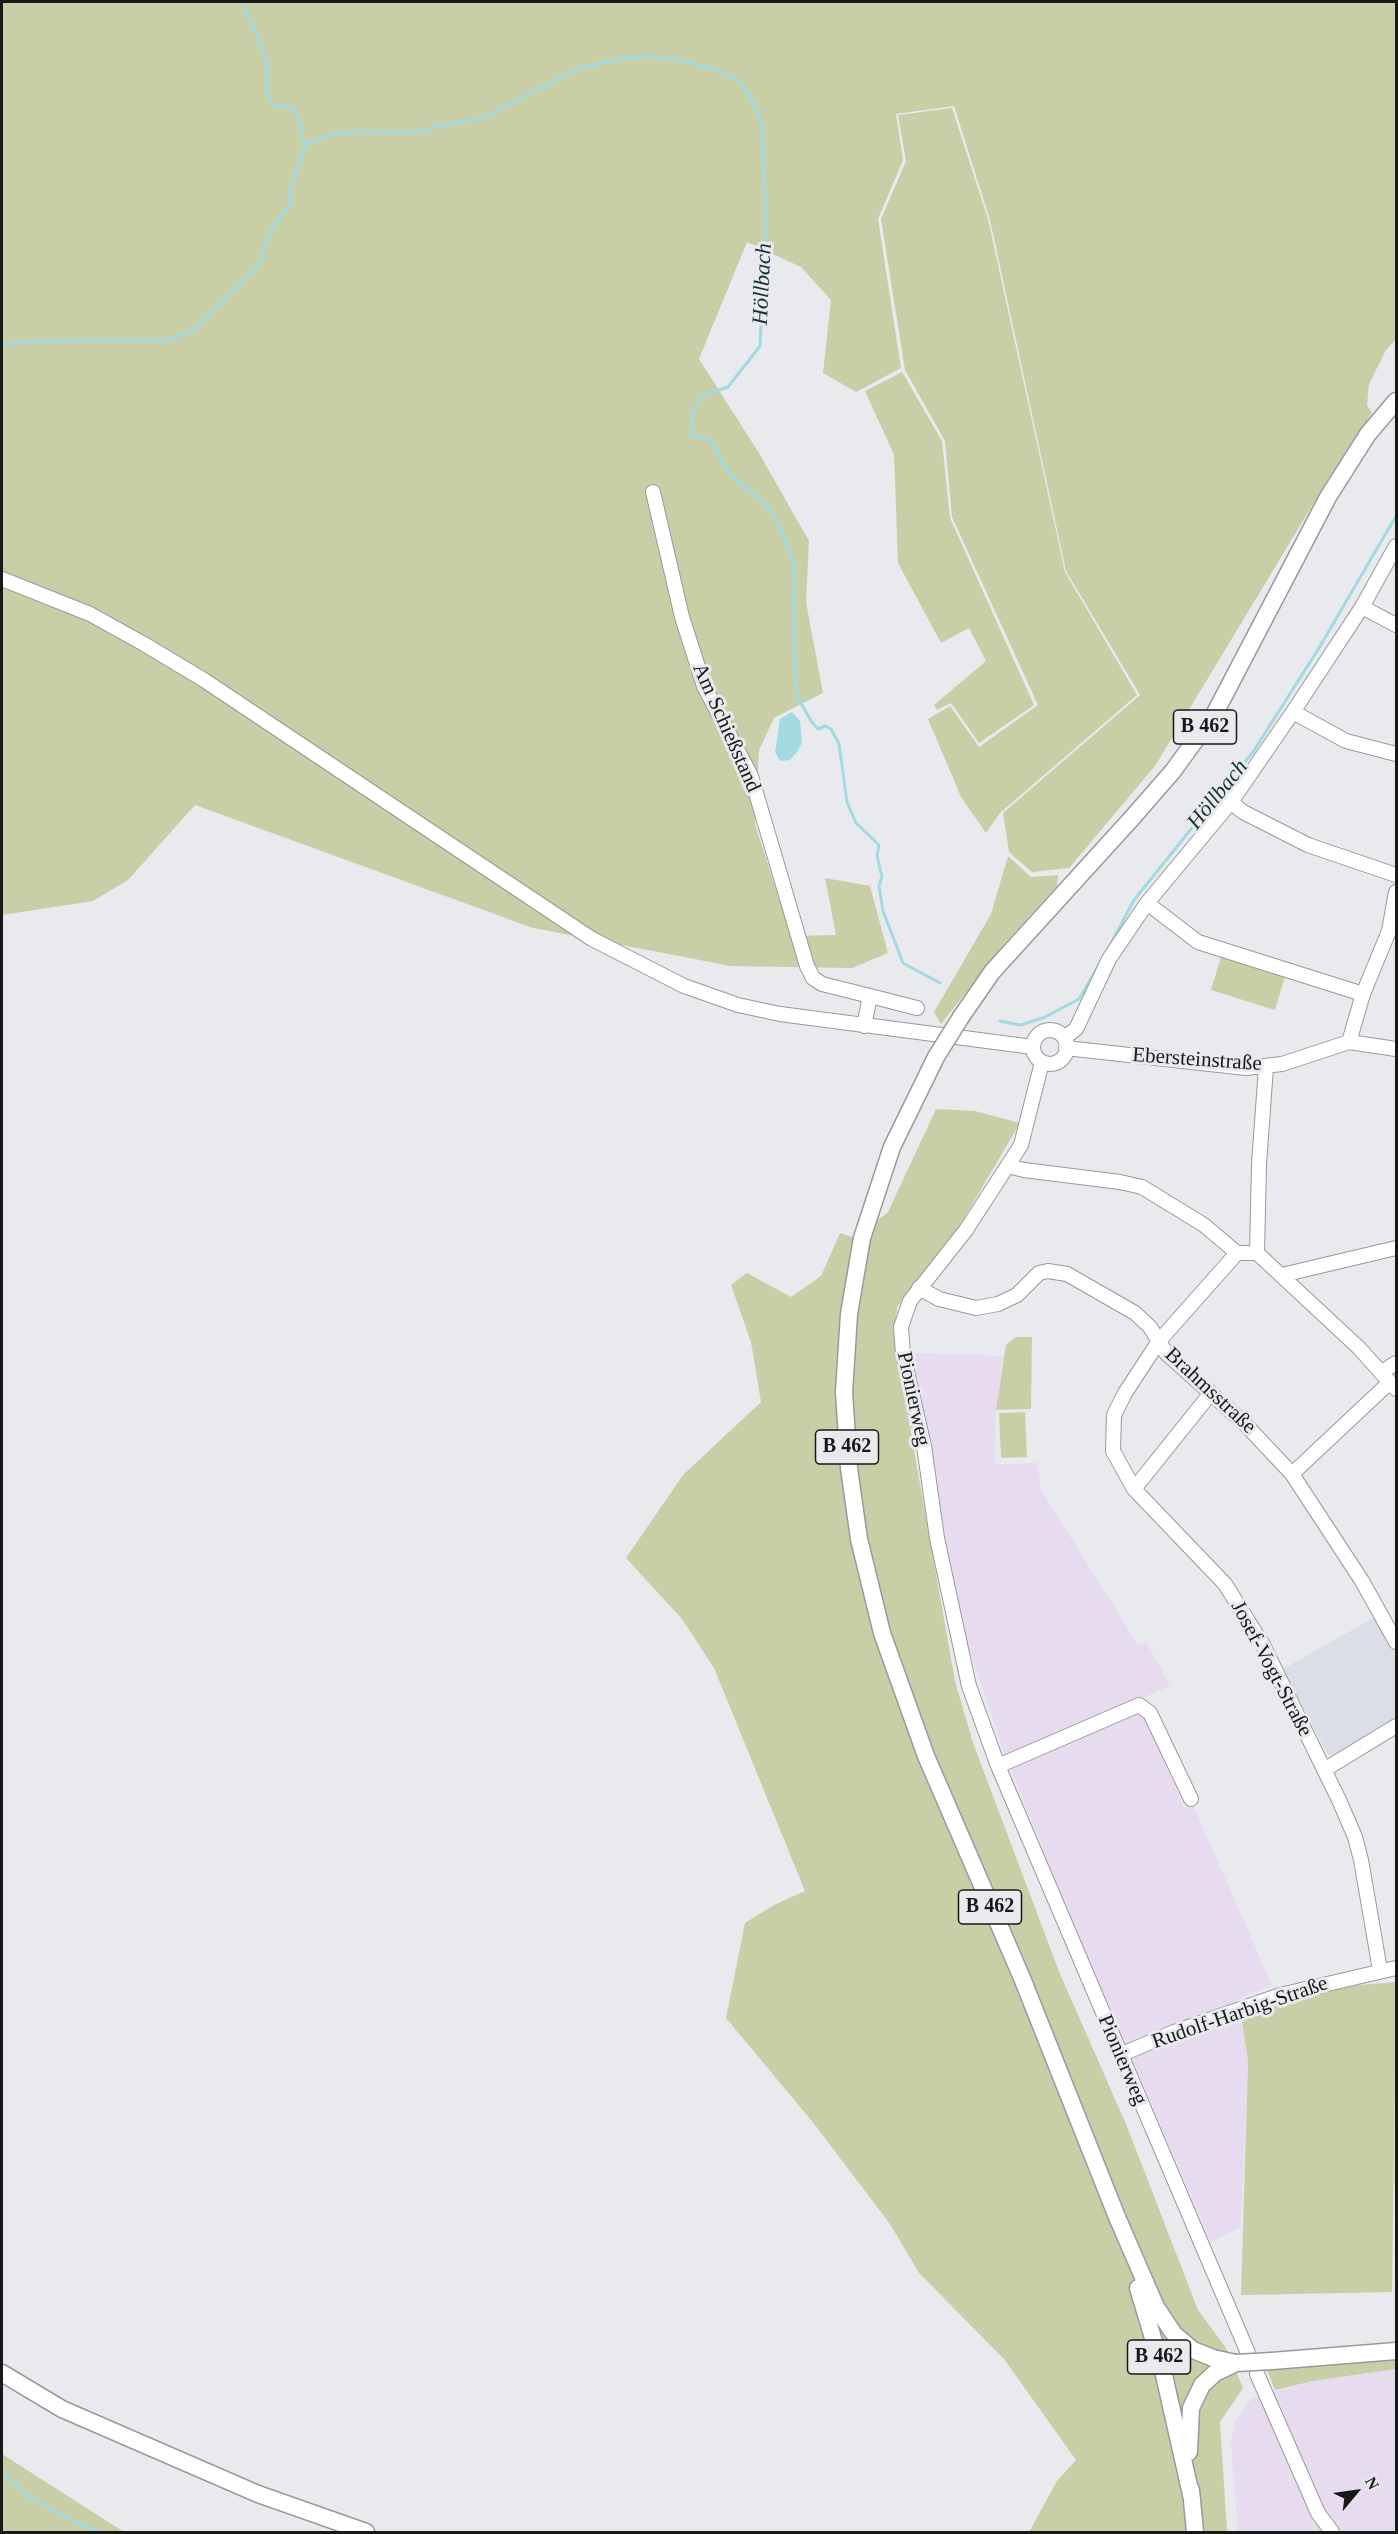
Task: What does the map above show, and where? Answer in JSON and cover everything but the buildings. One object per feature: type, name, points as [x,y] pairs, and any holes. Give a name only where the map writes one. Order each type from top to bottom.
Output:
[{"type":"main road","name":"B 462","points":[[1195,2532],[1192,2499],[1164,2375],[1117,2217],[1022,1978],[926,1756],[882,1633],[859,1539],[849,1468],[844,1392],[849,1314],[862,1238],[891,1147],[936,1057],[993,972],[1173,771],[1215,713],[1328,497],[1368,434],[1396,401]]},
{"type":"main road","points":[[1117,2217],[1156,2307],[1174,2334],[1193,2350],[1213,2358],[1272,2361],[1396,2351]]},
{"type":"main road","points":[[1192,2499],[1188,2431],[1191,2408],[1202,2385],[1215,2373],[1242,2358]]},
{"type":"main road","points":[[2,2373],[62,2409],[258,2494],[366,2532]]},
{"type":"street","name":"Am Schießstand","points":[[653,492],[682,617],[704,686],[751,776],[807,966],[813,978],[822,984],[917,1008]]},
{"type":"street","points":[[2,579],[90,614],[184,668],[592,939],[638,965],[684,986],[738,1005],[864,1026],[1033,1047],[1035,1056],[1042,1062],[1058,1062],[1065,1043],[1076,1029],[1109,958],[1147,903],[1231,802],[1367,609],[1396,546]]},
{"type":"street","points":[[1367,609],[1396,625]]},
{"type":"street","points":[[1293,712],[1346,741],[1396,754]]},
{"type":"street","points":[[1231,802],[1243,812],[1308,845],[1396,875]]},
{"type":"street","points":[[1349,1042],[1363,994],[1389,931],[1396,892]]},
{"type":"street","points":[[1147,903],[1198,942],[1363,994]]},
{"type":"street","points":[[864,1026],[870,996]]},
{"type":"street","name":"Ebersteinstraße","points":[[1033,1047],[1037,1037],[1045,1031],[1055,1032],[1065,1043],[1246,1068],[1266,1067],[1349,1042],[1396,1049]]},
{"type":"street","name":"Pionierweg","points":[[1042,1062],[1021,1144],[966,1230],[910,1301],[901,1327],[903,1354],[924,1446],[937,1538],[969,1686],[998,1766],[1120,2055],[1242,2358]]},
{"type":"street","points":[[1257,1253],[1259,1164],[1266,1067]]},
{"type":"street","points":[[1008,1166],[1142,1187],[1204,1225],[1237,1252],[1257,1253],[1389,1381]]},
{"type":"street","points":[[1282,1275],[1396,1248]]},
{"type":"street","name":"Josef-Vogt-Straße","points":[[1237,1252],[1159,1341],[1125,1393],[1114,1415],[1113,1451],[1134,1489],[1210,1567],[1233,1596],[1263,1645],[1348,1818],[1361,1860],[1380,1970]]},
{"type":"street","name":"Brahmsstraße","points":[[919,1288],[939,1299],[976,1308],[998,1304],[1017,1295],[1039,1273],[1048,1271],[1067,1274],[1135,1313],[1150,1327],[1166,1353],[1268,1446],[1292,1474],[1320,1513],[1396,1642]]},
{"type":"street","points":[[1292,1474],[1389,1381],[1396,1363]]},
{"type":"street","points":[[1134,1489],[1211,1393]]},
{"type":"street","points":[[998,1766],[1139,1705],[1150,1713],[1191,1799]]},
{"type":"street","points":[[1324,1770],[1396,1726]]},
{"type":"street","name":"Rudolf-Harbig-Straße","points":[[1120,2055],[1174,2032],[1280,1995],[1396,1968]]},
{"type":"street","points":[[1257,2374],[1318,2513],[1332,2532]]},
{"type":"shaded area","points":[[909,1353],[1004,1356],[996,1410],[995,1464],[1037,1463],[1041,1490],[1138,1645],[1146,1641],[1170,1686],[1138,1700],[1184,1808],[1193,1805],[1272,1985],[1234,2001],[1241,2015],[1248,2061],[1241,2227],[1211,2242],[1054,1877],[1001,1744],[953,1595],[932,1449]]},
{"type":"shaded area","points":[[1377,1616],[1396,1654],[1396,1718],[1336,1756],[1328,1755],[1283,1669]]},
{"type":"shaded area","points":[[1394,2063],[1396,2063],[1396,2185],[1393,2186]]},
{"type":"shaded area","points":[[1396,2369],[1396,2532],[1238,2532],[1231,2443],[1236,2419],[1252,2398],[1313,2381]]},
{"type":"green space","points":[[2,2],[1396,2],[1396,339],[1386,350],[1369,384],[1367,405],[1372,413],[1324,486],[1155,766],[1069,868],[1032,872],[1009,852],[1003,813],[1140,695],[1066,571],[990,220],[954,106],[896,114],[903,160],[878,219],[901,368],[856,392],[823,373],[831,300],[801,267],[747,242],[699,359],[759,453],[809,541],[806,602],[823,693],[774,718],[759,750],[755,824],[791,936],[836,935],[825,878],[870,886],[888,953],[852,968],[731,966],[533,928],[195,805],[128,880],[93,901],[2,915]]},
{"type":"green space","points":[[952,108],[988,219],[1065,572],[1137,695],[1000,813],[986,833],[961,797],[928,719],[950,706],[979,747],[1038,705],[952,517],[945,441],[905,370],[881,219],[906,161],[898,115]]},
{"type":"green space","points":[[902,372],[942,441],[950,518],[1034,705],[979,743],[951,703],[937,710],[934,705],[986,661],[969,628],[941,643],[898,563],[894,455],[865,391]]},
{"type":"green space","points":[[1008,856],[1031,877],[1058,875],[1057,886],[1005,943],[941,1024],[934,1012],[991,914]]},
{"type":"green space","points":[[1222,954],[1286,973],[1275,1010],[1211,990]]},
{"type":"green space","points":[[936,1109],[975,1111],[1020,1123],[946,1249],[897,1307],[894,1337],[955,1681],[973,1743],[1060,1974],[1126,2124],[1198,2310],[1226,2348],[1243,2388],[1220,2422],[1227,2532],[1029,2532],[1057,2481],[1076,2460],[1004,2359],[919,2273],[890,2224],[815,2125],[726,2018],[745,1923],[774,1905],[805,1891],[714,1668],[682,1619],[626,1558],[683,1475],[761,1402],[751,1342],[731,1285],[747,1273],[791,1297],[821,1276],[840,1233],[855,1238],[888,1212]]},
{"type":"green space","points":[[1016,1337],[1032,1337],[1031,1409],[996,1410],[1006,1345]]},
{"type":"green space","points":[[1025,1412],[1027,1457],[1001,1458],[999,1413]]},
{"type":"green space","points":[[1396,1982],[1392,2292],[1241,2295],[1248,2061],[1241,2015],[1312,1989]]},
{"type":"green space","points":[[1396,2359],[1396,2369],[1313,2381],[1275,2390],[1267,2370]]},
{"type":"green space","points":[[2,2454],[124,2532],[2,2532]]},
{"type":"water","points":[[792,712],[800,721],[802,742],[790,760],[780,761],[775,752],[780,719]]},
{"type":"waterway","name":"Höllbach","points":[[243,2],[267,61],[267,94],[274,105],[295,108],[305,145],[331,134],[363,131],[407,133],[482,118],[582,67],[638,56],[675,59],[714,69],[740,81],[754,103],[762,127],[766,222],[760,346],[728,387],[702,396],[692,413],[693,436],[712,440],[721,461],[734,478],[768,507],[779,525],[792,559],[795,579],[793,598],[796,694],[811,721],[818,729],[825,726],[831,729],[839,744],[847,802],[856,823],[879,845],[877,856],[882,877],[879,886],[883,911],[903,963],[940,983]]},
{"type":"waterway","points":[[2,344],[40,341],[169,340],[195,329],[259,265],[271,229],[290,205],[290,190],[305,145]]},
{"type":"waterway","name":"Höllbach","points":[[1107,951],[1134,900],[1253,752],[1319,648],[1396,516]]},
{"type":"waterway","name":"Höllbach","points":[[1000,1021],[1021,1025],[1045,1017],[1079,999],[1099,965]]},
{"type":"waterway","points":[[2,2472],[28,2496],[77,2523],[101,2532]]}]
